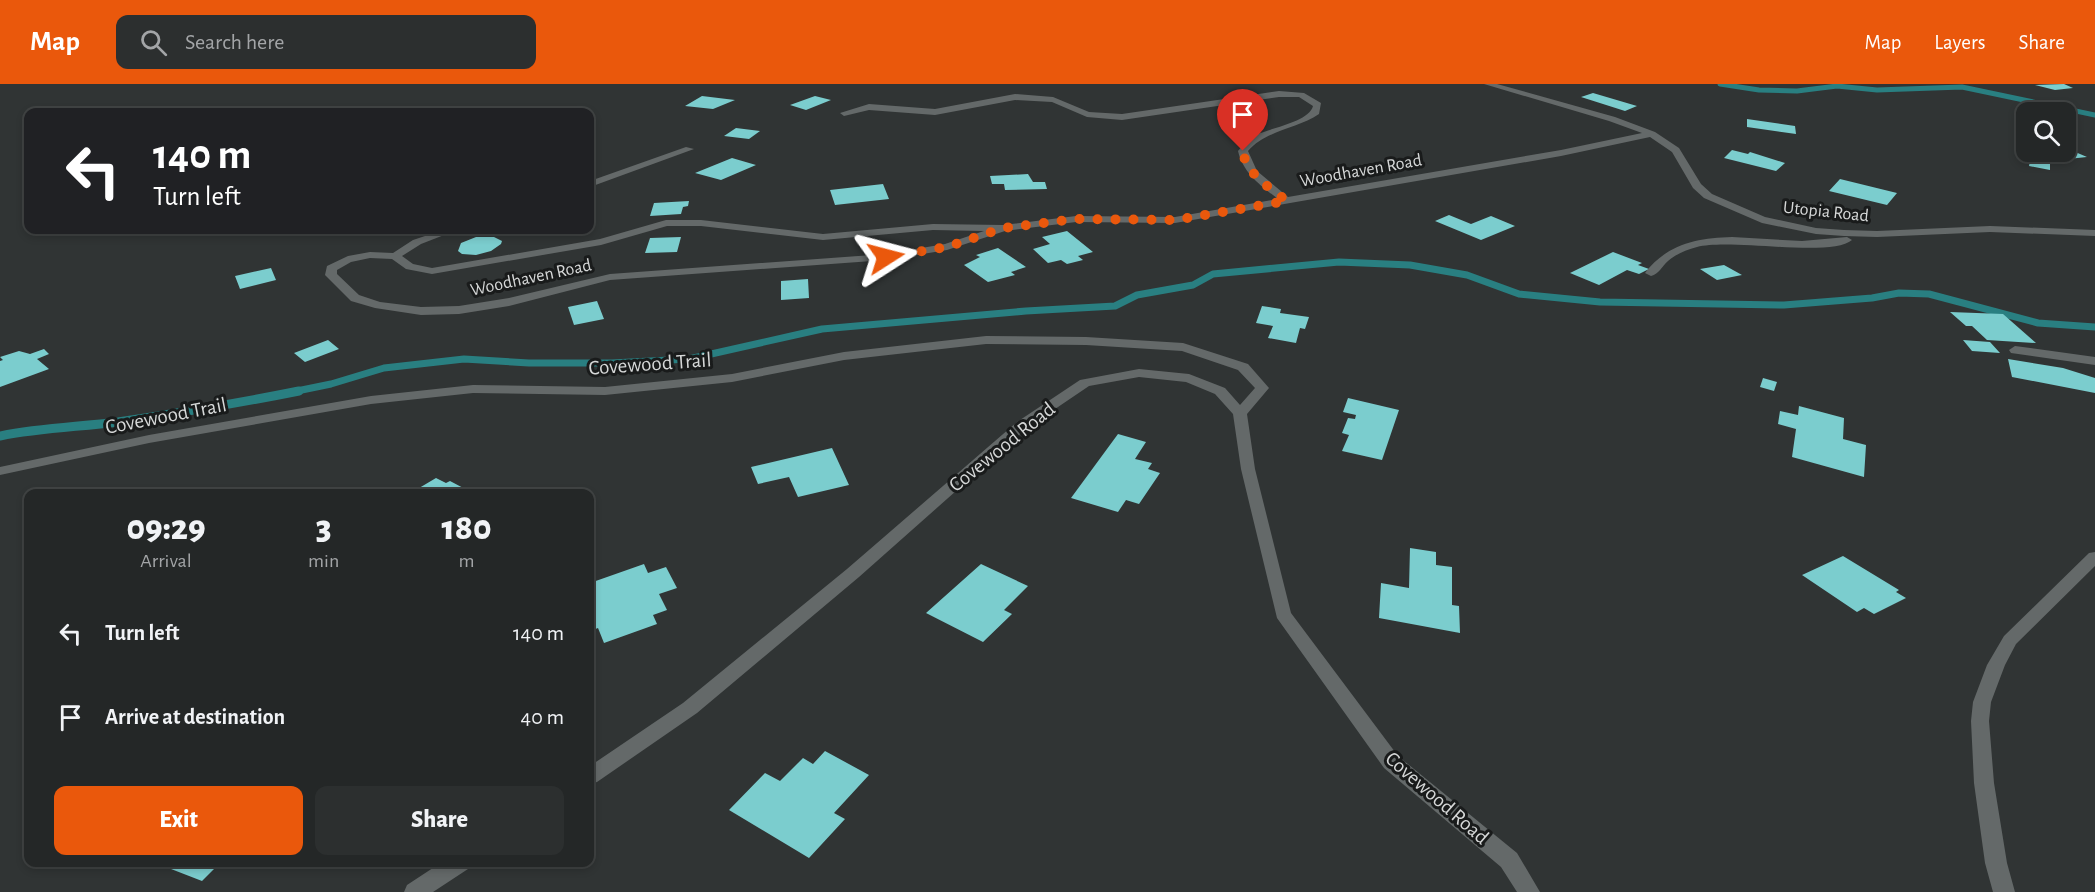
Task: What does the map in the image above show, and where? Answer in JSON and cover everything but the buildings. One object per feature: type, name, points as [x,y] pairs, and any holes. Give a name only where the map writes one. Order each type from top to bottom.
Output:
[{"type":"street","name":"Utopia Road","points":[[1488,84],[1652,134],[1676,150],[1697,186],[1708,196],[1762,220],[1816,231],[1870,234],[1990,229],[2095,233]]},
{"type":"street","points":[[844,113],[869,107],[936,112],[1015,97],[1053,100],[1088,114],[1122,117],[1279,93],[1301,95],[1318,105],[1316,112],[1289,128],[1258,135],[1243,151],[1244,160],[1256,175],[1287,201]]},
{"type":"street","name":"Woodhaven Road","points":[[1003,228],[976,225],[933,227],[823,237],[794,236],[701,223],[666,223],[601,242],[432,272],[410,267],[395,256],[370,255],[348,259],[332,268],[331,275],[355,298],[379,305],[421,311],[459,310],[509,302],[610,277],[897,255],[947,247],[1003,228],[1076,219],[1175,220],[1560,153],[1652,134]]},
{"type":"street","points":[[594,183],[689,149]]},
{"type":"street","points":[[395,256],[417,242],[440,234]]},
{"type":"street","points":[[1651,273],[1659,261],[1681,248],[1716,241],[1821,243],[1870,234]]},
{"type":"street","name":"Covewood Trail","points":[[0,471],[149,439],[371,400],[473,389],[605,391],[732,378],[844,356],[986,340],[1086,341],[1183,347],[1243,367],[1262,388],[1240,413]]},
{"type":"street","points":[[2015,350],[2095,361]]},
{"type":"street","name":"Covewood Road","points":[[594,773],[690,708],[853,573],[1022,425],[1085,383],[1139,373],[1189,378],[1220,391],[1240,413],[1248,470],[1283,614],[1391,762],[1509,860],[1529,892]]},
{"type":"street","points":[[2004,892],[1996,863],[1984,783],[1980,721],[1982,702],[1996,665],[2010,640],[2095,557]]},
{"type":"street","points":[[415,892],[452,867]]},
{"type":"waterway","points":[[1720,84],[1759,90],[1797,91],[1837,86],[1877,90],[1962,87],[2095,115]]},
{"type":"waterway","points":[[292,392],[331,384],[384,368],[464,359],[529,363],[612,363],[689,359],[822,329],[1026,311],[1115,306],[1137,295],[1193,285],[1213,274],[1339,262],[1410,265],[1467,275],[1519,294],[1600,302],[1784,305],[1872,298],[1899,293],[1929,294],[2038,323],[2095,327]]},
{"type":"waterway","points":[[0,436],[141,419],[299,391]]},
{"type":"route","points":[[886,257],[947,247],[1003,228],[1076,219],[1175,220],[1287,201],[1256,175],[1244,160],[1243,151]]}]
